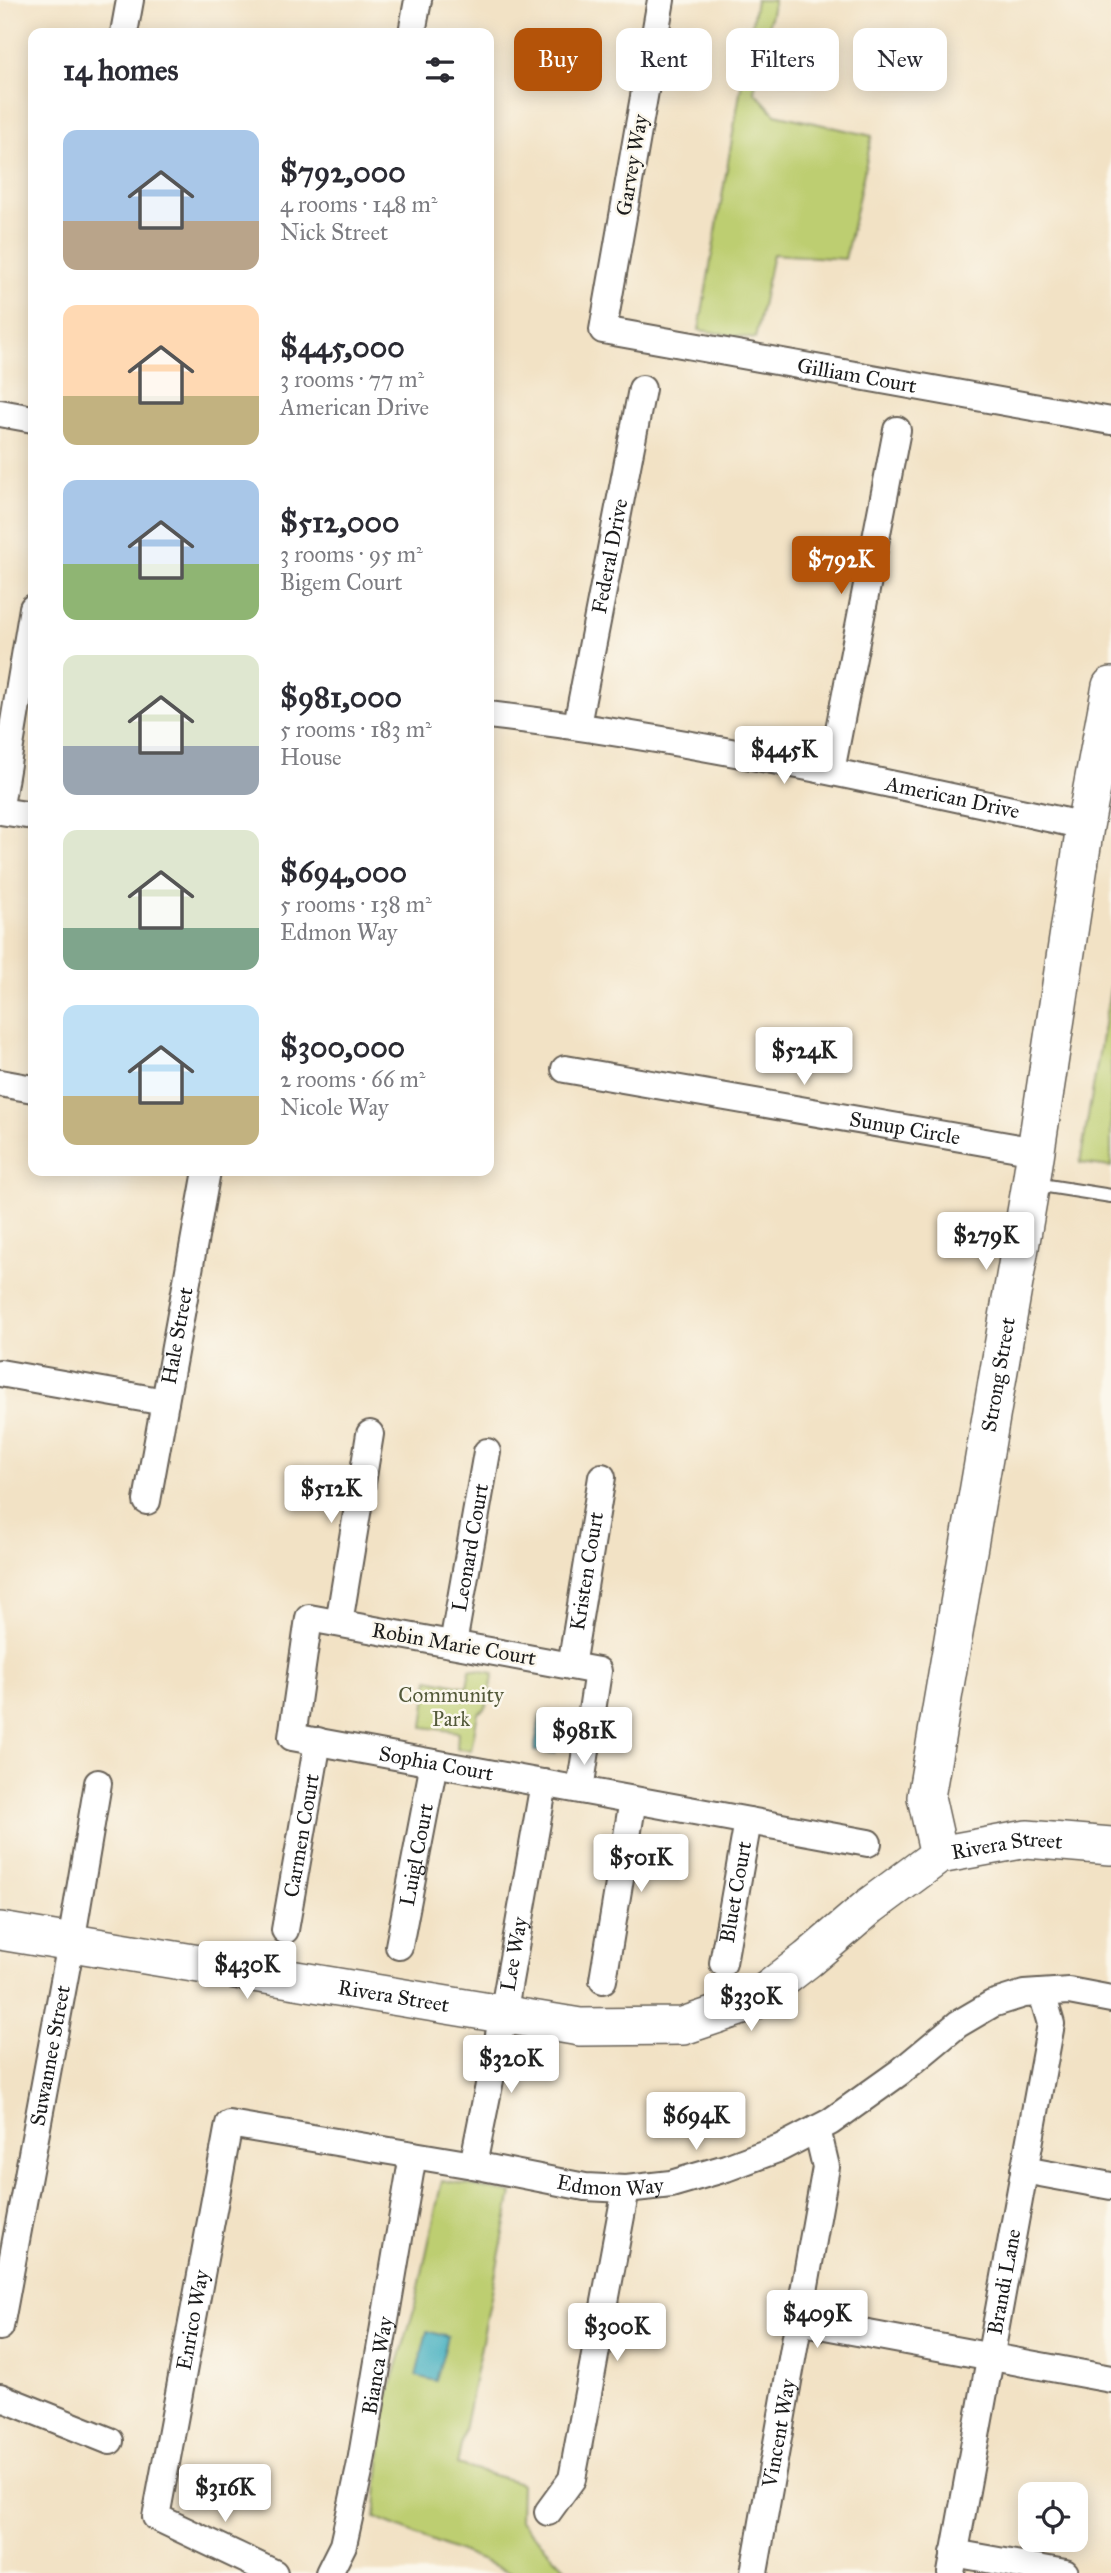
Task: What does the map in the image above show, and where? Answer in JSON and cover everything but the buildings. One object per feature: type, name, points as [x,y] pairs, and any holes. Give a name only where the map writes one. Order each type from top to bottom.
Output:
[{"type":"street","points":[[125,28],[130,0]]},
{"type":"street","points":[[413,28],[418,0]]},
{"type":"street","name":"Garvey Way","points":[[603,330],[662,0]]},
{"type":"street","name":"Gilliam Court","points":[[603,330],[1109,421]]},
{"type":"street","name":"Federal Drive","points":[[577,725],[642,389]]},
{"type":"street","points":[[0,412],[28,418]]},
{"type":"street","points":[[831,771],[897,430]]},
{"type":"street","points":[[28,638],[0,809],[28,815]]},
{"type":"street","name":"Strong Street","points":[[939,1855],[926,1797],[1033,1167],[1085,826],[1111,686]]},
{"type":"street","name":"American Drive","points":[[494,716],[577,725],[831,771],[1085,826]]},
{"type":"street","name":"Sunup Circle","points":[[565,1069],[1033,1167]]},
{"type":"street","points":[[0,1083],[28,1088]]},
{"type":"street","name":"Hale Street","points":[[148,1501],[206,1176]]},
{"type":"street","points":[[0,1373],[165,1402]]},
{"type":"street","points":[[339,1623],[370,1434]]},
{"type":"street","name":"Leonard Court","points":[[453,1644],[487,1452]]},
{"type":"street","name":"Kristen Court","points":[[571,1666],[602,1477]]},
{"type":"street","name":"Robin Marie Court","points":[[292,1737],[309,1618],[339,1623],[598,1671],[580,1790]]},
{"type":"street","name":"Sophia Court","points":[[292,1737],[868,1843]]},
{"type":"street","name":"Carmen Court","points":[[285,1930],[318,1741]]},
{"type":"street","name":"Luigl Court","points":[[399,1946],[434,1763]]},
{"type":"street","name":"Suwannee Street","points":[[0,2327],[98,1783]]},
{"type":"street","name":"Lee Way","points":[[473,2165],[544,1783]]},
{"type":"street","points":[[603,1980],[633,1800]]},
{"type":"street","name":"Bluet Court","points":[[723,1963],[748,1821]]},
{"type":"street","name":"Rivera Street","points":[[0,1931],[580,2027],[683,2026],[751,2003],[870,1906],[939,1855],[1027,1839],[1111,1846]]},
{"type":"street","name":"Edmon Way","points":[[229,2124],[473,2165],[585,2188],[626,2189],[671,2184],[780,2148],[831,2122],[900,2072],[958,2024],[992,2004],[1024,1994],[1069,1991],[1111,1999]]},
{"type":"street","name":"Brandi Lane","points":[[953,2563],[1051,2024],[1042,1993]]},
{"type":"street","name":"Enrico Way","points":[[229,2124],[156,2517],[274,2573]]},
{"type":"street","name":"Vincent Way","points":[[754,2573],[826,2167],[817,2129]]},
{"type":"street","name":"Bianca Way","points":[[329,2573],[343,2545],[360,2468],[413,2155]]},
{"type":"street","points":[[1024,2170],[1111,2186]]},
{"type":"street","points":[[548,2512],[572,2479],[626,2189]]},
{"type":"street","points":[[798,2321],[1111,2379]]},
{"type":"street","points":[[0,2397],[110,2441]]},
{"type":"street","points":[[953,2563],[1065,2573]]},
{"type":"lane","points":[[1033,1167],[1111,1196]]},
{"type":"green space","points":[[756,0],[774,0],[768,28],[751,28]]},
{"type":"green space","points":[[740,91],[754,91],[775,114],[872,136],[845,259],[773,254],[755,339],[699,330]]},
{"type":"green space","points":[[1111,984],[1111,1167],[1080,1163]]},
{"type":"green space","name":"Community Park","points":[[470,1669],[494,1673],[486,1708],[478,1713],[471,1750],[457,1749],[458,1732],[423,1727],[429,1679],[467,1687]]},
{"type":"green space","points":[[442,2180],[512,2193],[457,2465],[521,2483],[520,2521],[571,2573],[513,2573],[375,2518],[385,2407],[415,2306]]},
{"type":"water","points":[[541,1713],[563,1718],[555,1753],[534,1751]]},
{"type":"water","points":[[427,2331],[448,2337],[436,2381],[416,2376]]}]
